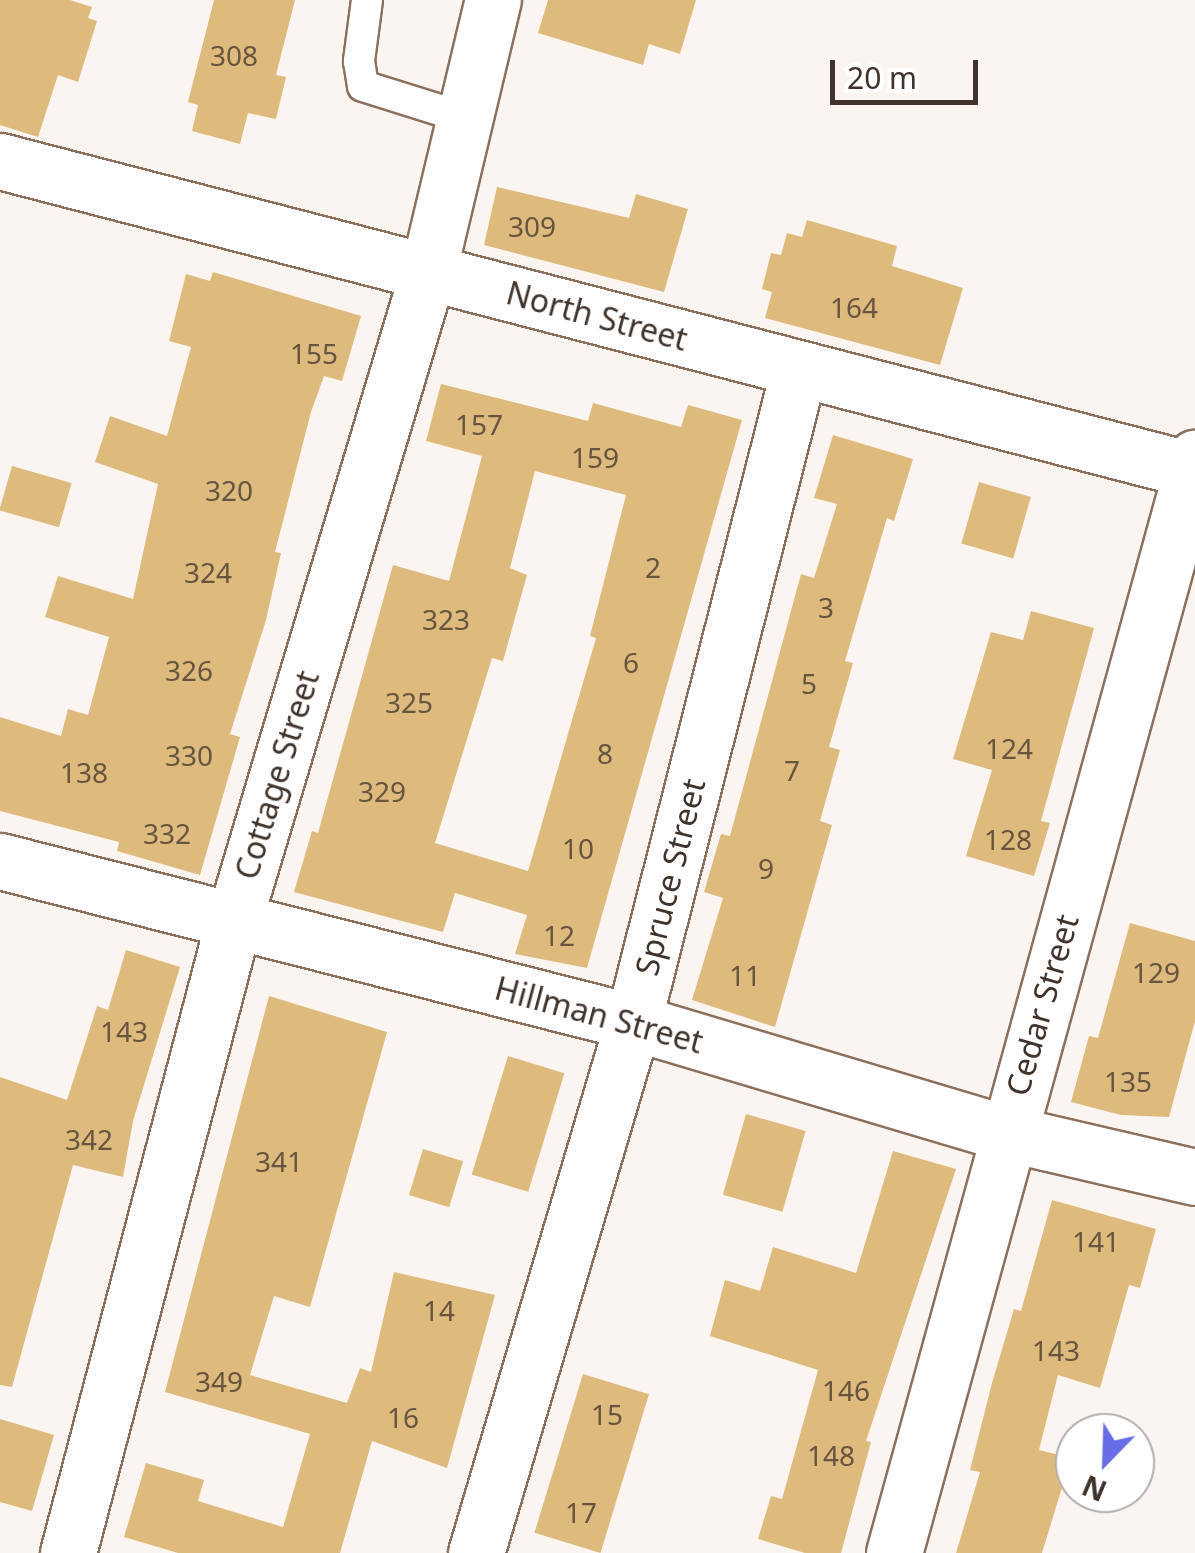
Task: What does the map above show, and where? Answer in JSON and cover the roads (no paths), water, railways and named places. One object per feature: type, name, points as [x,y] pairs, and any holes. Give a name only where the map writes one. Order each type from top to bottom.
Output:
[{"type":"street","name":"Cottage Street","points":[[68,1553],[234,920],[428,272],[493,0]]},
{"type":"street","name":"North Street","points":[[0,160],[799,369],[1194,466]]},
{"type":"street","name":"Spruce Street","points":[[476,1553],[633,1022],[799,369]]},
{"type":"street","name":"Cedar Street","points":[[894,1553],[1006,1133],[1194,466]]},
{"type":"street","name":"Hillman Street","points":[[0,861],[633,1022],[1006,1133],[1195,1177]]},
{"type":"lane","points":[[367,0],[359,61],[363,86],[462,117]]}]
